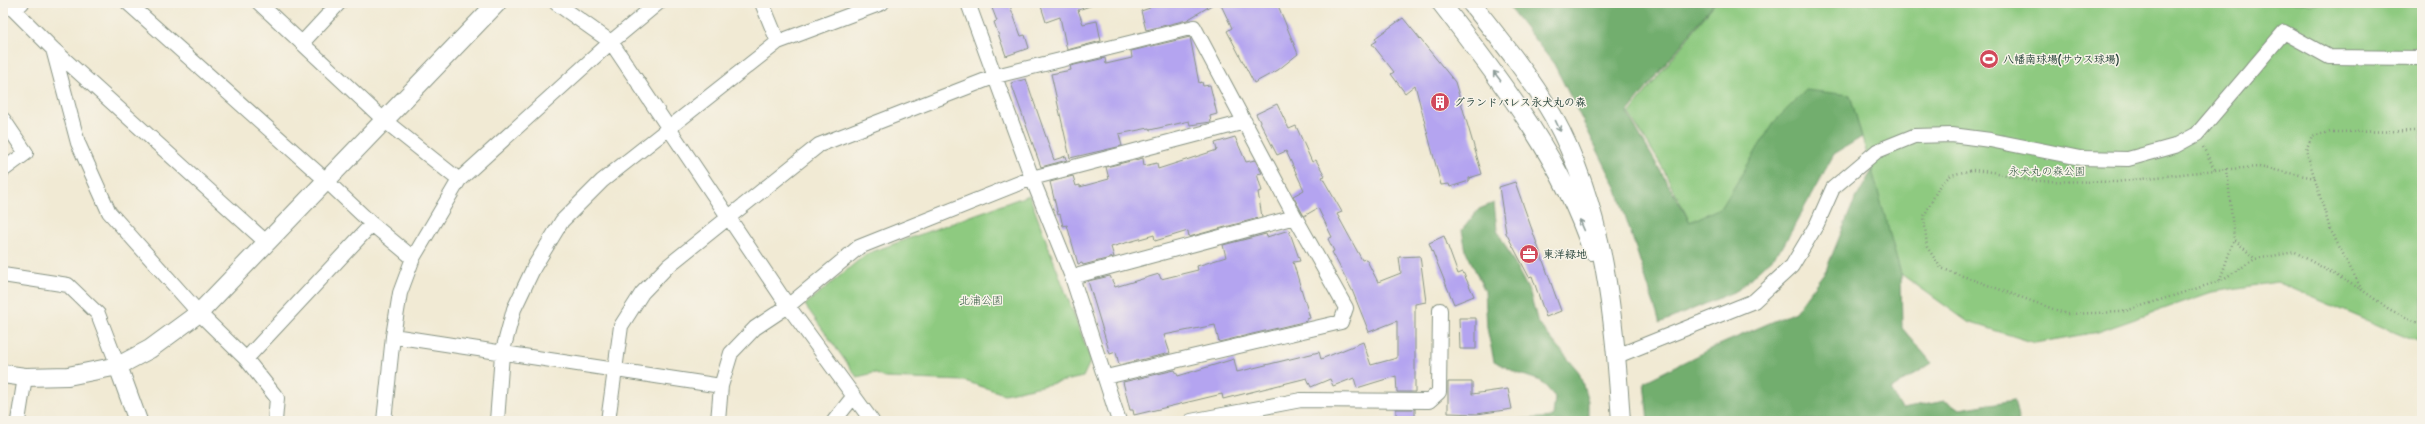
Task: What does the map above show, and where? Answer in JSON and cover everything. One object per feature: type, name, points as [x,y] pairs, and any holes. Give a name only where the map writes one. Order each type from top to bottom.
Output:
[{"type":"street","points":[[22,3],[14,10],[54,49],[266,242]]},
{"type":"street","points":[[128,3],[326,180],[372,224],[413,258]]},
{"type":"street","points":[[258,3],[384,121],[459,180]]},
{"type":"street","points":[[302,43],[339,3]]},
{"type":"street","points":[[3,374],[25,377],[68,376],[118,366],[150,349],[199,313],[497,3]]},
{"type":"street","points":[[556,3],[611,42],[730,217],[788,306],[872,421]]},
{"type":"street","points":[[384,421],[393,336],[400,293],[413,258],[459,180],[611,42],[658,3]]},
{"type":"street","points":[[762,3],[778,42]]},
{"type":"street","points":[[497,421],[502,354],[514,309],[534,267],[562,221],[602,181],[778,42],[882,3]]},
{"type":"street","points":[[968,3],[996,76],[1032,178],[1072,277],[1106,377],[1119,421]]},
{"type":"street","points":[[1441,3],[1502,83],[1536,133],[1568,193],[1588,240],[1612,315]]},
{"type":"street","points":[[1471,3],[1520,66],[1553,116],[1579,171],[1591,204],[1612,315],[1622,421]]},
{"type":"street","points":[[608,421],[613,370],[621,326],[642,292],[668,266],[819,146],[996,76],[1194,27],[1295,217],[1346,308],[1341,322],[1106,377]]},
{"type":"street","points":[[1617,356],[1754,301],[1792,266],[1817,224],[1833,188],[1877,151],[1914,136],[1952,135],[1990,140],[2080,158],[2128,159],[2175,146],[2196,134],[2284,32],[2328,58],[2422,58]]},
{"type":"street","points":[[54,49],[78,143],[109,212],[199,313],[246,359],[277,398],[275,421]]},
{"type":"street","points":[[3,119],[26,153],[3,170]]},
{"type":"street","points":[[718,421],[721,386],[731,353],[755,328],[788,306],[859,247],[1032,178],[1245,122]]},
{"type":"street","points":[[1072,277],[1295,217]]},
{"type":"street","points":[[246,359],[372,224]]},
{"type":"street","points":[[3,275],[68,285],[98,314],[138,421]]},
{"type":"street","points":[[1191,421],[1301,400],[1429,402],[1439,392],[1440,310]]},
{"type":"street","points":[[393,336],[502,354],[721,386]]},
{"type":"street","points":[[18,421],[25,377]]},
{"type":"street","points":[[834,421],[853,397]]},
{"type":"path","points":[[2362,290],[2330,229],[2306,150],[2312,136],[2331,132],[2422,131]]},
{"type":"path","points":[[2196,134],[2215,170]]},
{"type":"path","points":[[2315,178],[2259,167],[2215,170],[2116,182],[2033,181],[1992,172],[1972,170],[1951,175],[1940,185],[1924,216],[1926,247],[1941,268],[2067,314],[2122,312],[2220,281],[2255,259],[2295,252],[2362,290],[2389,309],[2422,325]]},
{"type":"path","points":[[2220,281],[2234,239],[2227,169]]},
{"type":"path","points":[[2234,239],[2255,259]]},
{"type":"green space","points":[[1506,3],[1714,3],[1627,113],[1690,222],[1722,207],[1773,123],[1806,90],[1850,95],[1862,137],[1834,154],[1782,248],[1738,290],[1660,323],[1616,187],[1554,64]]},
{"type":"green space","name":"永犬丸の森公園","points":[[1715,3],[2422,3],[2422,344],[2277,282],[2212,292],[2098,332],[2035,343],[1968,322],[1901,274],[1850,95],[1720,209],[1690,222],[1660,163],[1629,114]]},
{"type":"green space","points":[[1872,170],[1901,274],[1902,328],[1932,363],[1890,390],[1902,409],[1945,401],[1960,409],[2014,400],[2019,421],[1861,421],[1858,418],[1792,421],[1648,421],[1644,382],[1712,348],[1795,312],[1826,270],[1852,206]]},
{"type":"green space","name":"北浦公園","points":[[1029,195],[1091,360],[1083,377],[1004,394],[965,381],[885,378],[874,373],[857,377],[805,305],[866,254]]},
{"type":"green space","points":[[1494,203],[1497,230],[1530,293],[1538,323],[1579,372],[1588,401],[1588,421],[1495,421],[1553,417],[1555,397],[1541,381],[1517,373],[1494,361],[1487,328],[1485,291],[1466,251],[1462,230],[1479,209]]},
{"type":"building","points":[[990,3],[1009,3],[1021,36],[1025,35],[1029,48],[1006,56],[994,22],[997,21]]},
{"type":"building","points":[[1040,3],[1092,3],[1093,5],[1078,10],[1083,24],[1097,21],[1101,41],[1067,50],[1060,17],[1046,22]]},
{"type":"building","points":[[1157,3],[1215,3],[1187,20],[1146,30],[1141,11],[1150,8],[1150,5]]},
{"type":"building","points":[[1220,3],[1277,3],[1298,54],[1278,70],[1254,83],[1227,31],[1232,28]]},
{"type":"building","name":"グランドパレス永犬丸の森","points":[[1403,18],[1455,82],[1482,174],[1469,178],[1469,181],[1450,187],[1449,184],[1441,185],[1415,85],[1405,93],[1391,74],[1394,72],[1372,44],[1377,41],[1375,38]]},
{"type":"building","points":[[1190,37],[1199,83],[1202,82],[1203,86],[1210,85],[1217,114],[1210,116],[1211,122],[1190,125],[1189,121],[1150,130],[1149,128],[1119,134],[1122,146],[1070,158],[1051,74],[1071,70],[1070,66],[1105,58],[1106,64],[1132,58],[1131,51]]},
{"type":"building","points":[[1026,79],[1054,160],[1066,156],[1067,160],[1041,167],[1011,83]]},
{"type":"building","points":[[1277,104],[1289,129],[1296,126],[1312,162],[1316,160],[1325,176],[1322,177],[1342,212],[1337,214],[1362,260],[1366,259],[1378,282],[1401,273],[1399,257],[1420,256],[1426,302],[1415,304],[1415,392],[1397,392],[1396,376],[1357,388],[1354,378],[1333,386],[1330,379],[1311,387],[1307,378],[1223,399],[1222,394],[1134,415],[1133,410],[1130,410],[1123,382],[1175,370],[1178,376],[1234,359],[1237,372],[1319,352],[1321,359],[1363,342],[1371,365],[1397,358],[1397,321],[1369,332],[1352,290],[1332,252],[1334,251],[1328,239],[1332,237],[1318,208],[1304,216],[1293,196],[1304,190],[1286,151],[1277,155],[1256,114]]},
{"type":"building","points":[[1235,137],[1246,162],[1255,160],[1262,173],[1257,174],[1262,191],[1258,192],[1262,217],[1189,237],[1188,231],[1155,241],[1154,235],[1111,247],[1114,257],[1083,265],[1082,263],[1078,264],[1067,225],[1063,226],[1060,214],[1058,215],[1050,182],[1073,176],[1076,186],[1080,185],[1080,187],[1109,179],[1106,167],[1143,158],[1144,166],[1157,163],[1158,169],[1217,150],[1215,143]]},
{"type":"building","name":"東洋緑地","points":[[1515,182],[1561,311],[1546,317],[1532,276],[1529,277],[1506,233],[1499,187]]},
{"type":"building","points":[[1289,230],[1300,261],[1293,262],[1310,318],[1307,319],[1307,321],[1219,342],[1215,325],[1164,335],[1170,353],[1119,365],[1116,352],[1110,354],[1088,281],[1110,276],[1115,287],[1159,274],[1161,279],[1198,270],[1197,266],[1226,257],[1223,245],[1266,234],[1267,237]]},
{"type":"building","points":[[1444,236],[1458,274],[1463,272],[1474,296],[1454,304],[1429,243]]},
{"type":"building","points":[[1459,318],[1476,318],[1476,349],[1460,349]]},
{"type":"building","points":[[1448,382],[1472,382],[1472,394],[1508,389],[1512,409],[1477,414],[1448,413]]},
{"type":"building","points":[[1396,409],[1415,409],[1415,421],[1396,421]]},
{"type":"place","name":"八幡南球場(サウス球場)","points":[[1989,59]]},
{"type":"place","name":"グランドパレス永犬丸の森","points":[[1440,102]]},
{"type":"place","name":"東洋緑地","points":[[1529,254]]}]
